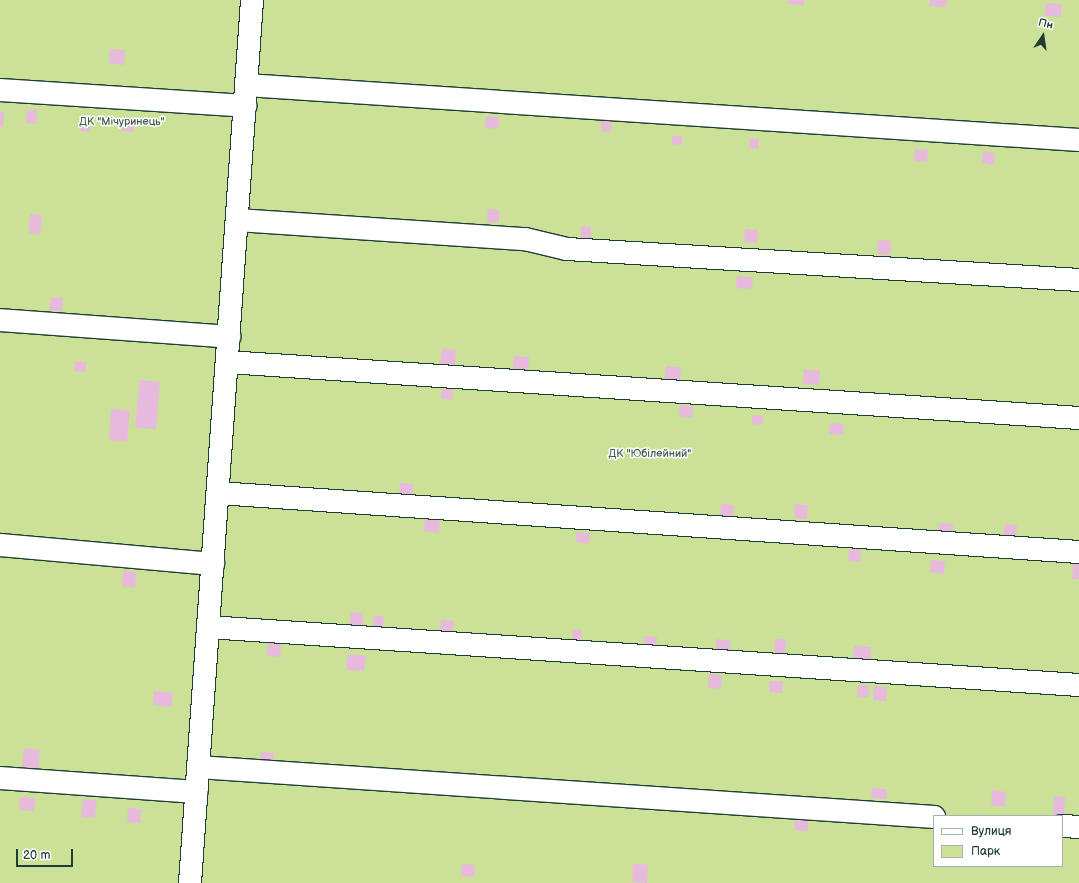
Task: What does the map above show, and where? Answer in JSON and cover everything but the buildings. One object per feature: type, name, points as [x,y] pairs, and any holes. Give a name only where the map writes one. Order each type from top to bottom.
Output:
[{"type":"lane","points":[[190,883],[252,0]]},
{"type":"lane","points":[[246,85],[1079,140]]},
{"type":"lane","points":[[0,90],[245,106]]},
{"type":"lane","points":[[237,220],[525,239],[567,249],[1079,280]]},
{"type":"lane","points":[[0,320],[229,337]]},
{"type":"lane","points":[[227,362],[1079,418]]},
{"type":"lane","points":[[218,494],[1079,552]]},
{"type":"lane","points":[[0,545],[213,564]]},
{"type":"lane","points":[[208,627],[1079,685]]},
{"type":"lane","points":[[198,767],[933,817]]},
{"type":"lane","points":[[0,778],[197,792]]},
{"type":"lane","points":[[1063,826],[1079,827]]},
{"type":"green space","name":"ДК \"Юбілейний\"","points":[[0,0],[1079,0],[1079,883],[0,883]]},
{"type":"park label","name":"ДК \"Мічуринець\"","points":[[122,122]]}]
